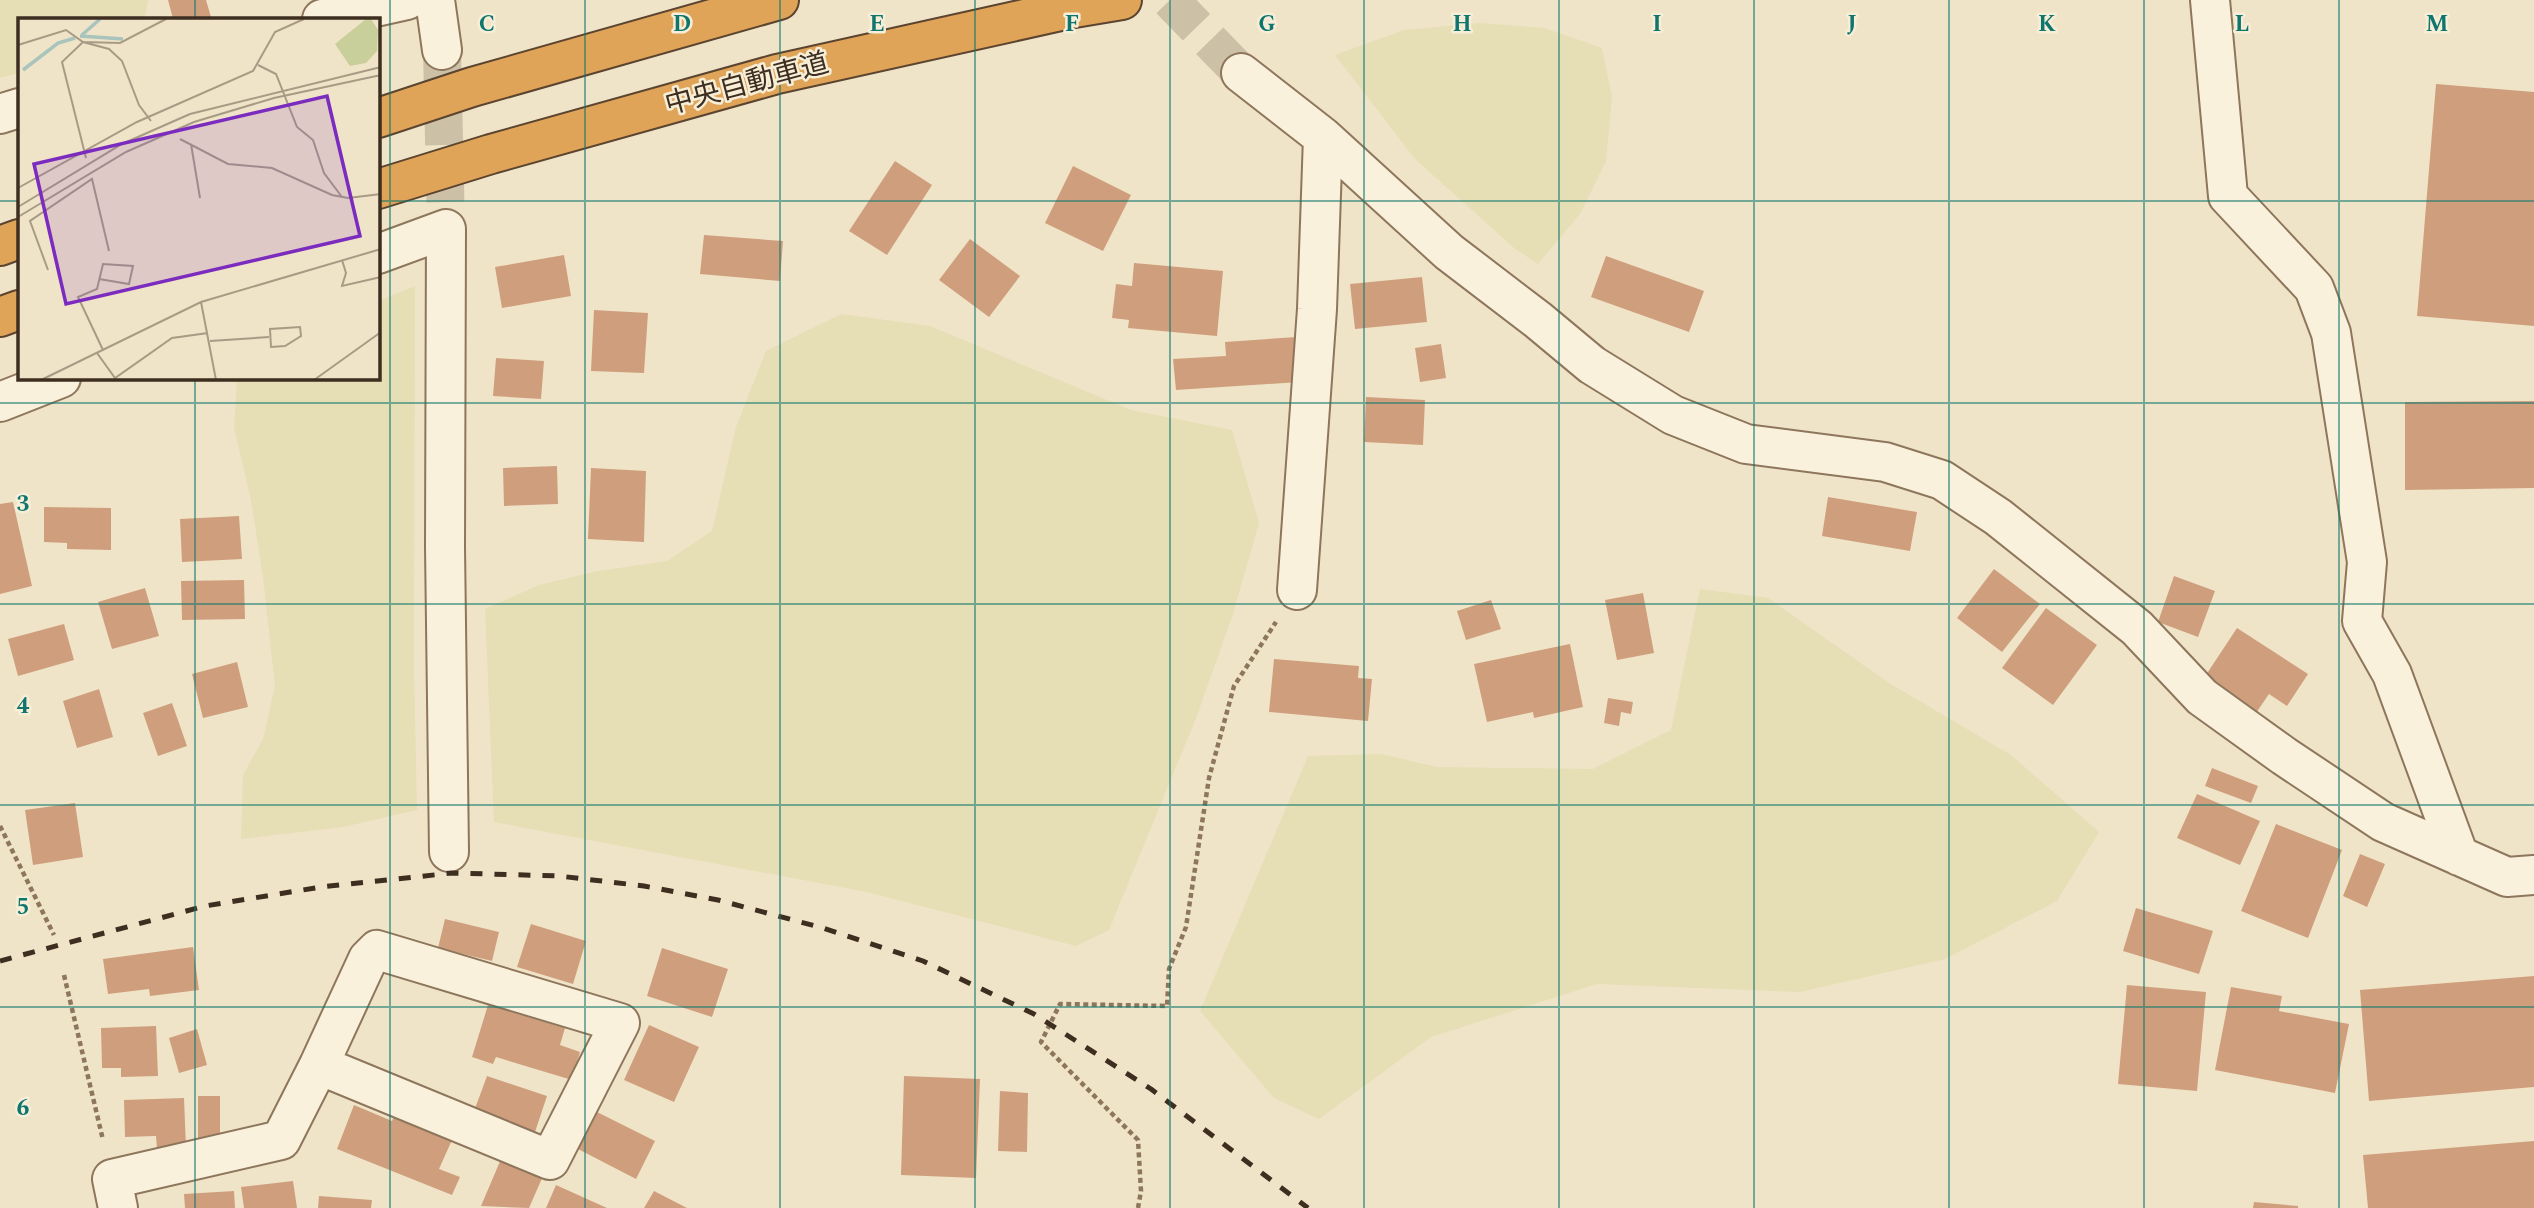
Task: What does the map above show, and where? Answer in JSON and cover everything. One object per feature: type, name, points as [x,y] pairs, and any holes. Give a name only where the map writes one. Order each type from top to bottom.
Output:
[{"type":"highway","points":[[380,117],[472,88],[779,0]]},
{"type":"highway","name":"中央自動車道","points":[[380,188],[491,154],[777,74],[1074,8],[1122,0]]},
{"type":"highway","points":[[0,246],[18,239]]},
{"type":"highway","points":[[0,317],[18,310]]},
{"type":"street","points":[[326,18],[407,0]]},
{"type":"street","points":[[435,0],[442,50]]},
{"type":"street","points":[[2210,0],[2228,197],[2314,288],[2331,333],[2367,562],[2361,621],[2392,674],[2459,856]]},
{"type":"street","points":[[1241,73],[1323,137],[1449,252],[1592,365],[1674,415],[1746,443],[1885,461],[1942,480],[2007,524],[2137,628],[2212,704],[2383,822],[2507,877],[2534,875]]},
{"type":"street","points":[[0,114],[18,108]]},
{"type":"street","points":[[1297,590],[1317,309],[1323,137]]},
{"type":"street","points":[[380,253],[446,229],[445,547],[449,852]]},
{"type":"street","points":[[0,402],[56,380]]},
{"type":"street","points":[[115,1193],[281,1140],[368,959],[377,950],[620,1023],[550,1160],[319,1065]]},
{"type":"path","points":[[1138,1208],[1141,1191],[1138,1140],[1041,1042],[1060,1004],[1167,1006],[1169,969],[1186,927],[1209,778],[1234,686],[1297,590]]},
{"type":"path","points":[[0,826],[54,935]]},
{"type":"path","points":[[64,975],[115,1193]]},
{"type":"shaded area","points":[[0,0],[148,0],[145,18],[18,18],[18,73],[0,78]]},
{"type":"shaded area","points":[[1480,23],[1544,28],[1602,48],[1612,97],[1606,161],[1580,214],[1538,264],[1514,248],[1415,159],[1335,55],[1404,30]]},
{"type":"shaded area","points":[[415,286],[414,664],[417,810],[343,827],[241,839],[243,775],[263,739],[275,686],[251,500],[234,428],[237,380],[380,380],[380,300]]},
{"type":"shaded area","points":[[841,314],[930,326],[1131,410],[1232,430],[1259,523],[1232,617],[1195,721],[1109,930],[1076,946],[867,892],[494,822],[485,609],[539,585],[598,571],[667,561],[712,531],[736,427],[766,351]]},
{"type":"shaded area","points":[[1700,589],[1768,598],[1889,683],[2011,755],[2099,832],[2057,901],[1945,959],[1800,992],[1597,984],[1431,1037],[1319,1119],[1274,1098],[1200,1011],[1308,756],[1381,754],[1437,767],[1593,769],[1671,730]]},
{"type":"building","points":[[168,0],[206,0],[211,17],[206,18],[173,18]]},
{"type":"building","points":[[2436,84],[2534,92],[2534,326],[2417,316]]},
{"type":"building","points":[[895,161],[932,185],[887,255],[849,231]]},
{"type":"building","points":[[1073,166],[1131,195],[1103,251],[1045,223]]},
{"type":"building","points":[[704,235],[783,241],[780,281],[700,274]]},
{"type":"building","points":[[970,239],[1020,276],[989,317],[939,280]]},
{"type":"building","points":[[564,255],[571,296],[502,308],[495,267]]},
{"type":"building","points":[[1606,256],[1704,291],[1689,332],[1591,297]]},
{"type":"building","points":[[1134,263],[1223,271],[1217,336],[1128,328],[1129,320],[1112,318],[1116,284],[1132,286]]},
{"type":"building","points":[[1422,277],[1427,322],[1355,329],[1350,284]]},
{"type":"building","points":[[594,310],[648,313],[644,373],[591,371]]},
{"type":"building","points":[[1296,337],[1299,382],[1176,390],[1173,359],[1226,356],[1225,342]]},
{"type":"building","points":[[1441,344],[1446,378],[1420,382],[1415,348]]},
{"type":"building","points":[[496,358],[544,361],[541,399],[493,396]]},
{"type":"building","points":[[1366,397],[1425,400],[1423,445],[1364,442]]},
{"type":"building","points":[[2534,401],[2534,488],[2405,490],[2405,402]]},
{"type":"building","points":[[557,466],[558,504],[504,506],[503,468]]},
{"type":"building","points":[[591,468],[646,471],[644,542],[588,539]]},
{"type":"building","points":[[1828,497],[1917,512],[1910,551],[1822,536]]},
{"type":"building","points":[[13,502],[32,586],[0,594],[0,504]]},
{"type":"building","points":[[44,507],[111,508],[111,550],[67,549],[67,543],[44,542]]},
{"type":"building","points":[[239,516],[242,559],[182,562],[180,519]]},
{"type":"building","points":[[1994,569],[2040,604],[2002,652],[1957,618]]},
{"type":"building","points":[[2174,576],[2215,591],[2198,637],[2158,622]]},
{"type":"building","points":[[244,580],[245,619],[182,620],[181,581]]},
{"type":"building","points":[[145,588],[159,636],[112,649],[98,602]]},
{"type":"building","points":[[1643,593],[1654,653],[1617,660],[1605,600]]},
{"type":"building","points":[[1491,600],[1501,629],[1466,640],[1457,611]]},
{"type":"building","points":[[2046,608],[2097,645],[2053,705],[2002,668]]},
{"type":"building","points":[[64,624],[74,660],[18,676],[8,639]]},
{"type":"building","points":[[2237,628],[2308,674],[2287,706],[2269,694],[2254,716],[2202,681]]},
{"type":"building","points":[[1570,644],[1583,707],[1534,718],[1533,712],[1487,722],[1474,664]]},
{"type":"building","points":[[1274,659],[1359,666],[1358,678],[1372,679],[1368,721],[1269,712]]},
{"type":"building","points":[[237,662],[248,707],[203,718],[192,674]]},
{"type":"building","points":[[99,689],[113,737],[77,748],[63,701]]},
{"type":"building","points":[[1608,698],[1633,702],[1631,714],[1621,712],[1619,726],[1604,723]]},
{"type":"building","points":[[172,703],[187,746],[158,756],[143,713]]},
{"type":"building","points":[[2212,768],[2258,786],[2251,803],[2205,786]]},
{"type":"building","points":[[2197,794],[2260,821],[2240,865],[2177,838]]},
{"type":"building","points":[[75,803],[83,857],[33,865],[25,810]]},
{"type":"building","points":[[2276,824],[2342,850],[2308,938],[2241,911]]},
{"type":"building","points":[[2360,854],[2385,864],[2367,907],[2343,896]]},
{"type":"building","points":[[2136,908],[2213,931],[2199,974],[2123,951]]},
{"type":"building","points":[[445,919],[499,932],[492,961],[438,948]]},
{"type":"building","points":[[531,924],[586,941],[573,984],[517,967]]},
{"type":"building","points":[[193,947],[199,990],[150,996],[149,989],[108,994],[103,959]]},
{"type":"building","points":[[662,948],[728,969],[712,1017],[647,996]]},
{"type":"building","points":[[2534,976],[2534,1087],[2369,1101],[2360,990]]},
{"type":"building","points":[[2127,985],[2206,992],[2197,1091],[2118,1084]]},
{"type":"building","points":[[2231,987],[2282,996],[2279,1011],[2349,1024],[2335,1093],[2215,1070]]},
{"type":"building","points":[[488,1005],[565,1028],[560,1045],[580,1052],[572,1080],[496,1057],[493,1064],[472,1057]]},
{"type":"building","points":[[649,1025],[699,1047],[674,1102],[624,1080]]},
{"type":"building","points":[[156,1026],[158,1076],[121,1077],[121,1068],[102,1068],[101,1028]]},
{"type":"building","points":[[197,1029],[207,1065],[179,1073],[169,1038]]},
{"type":"building","points":[[487,1076],[547,1096],[534,1135],[473,1114]]},
{"type":"building","points":[[904,1076],[980,1079],[976,1178],[901,1175]]},
{"type":"building","points":[[1000,1091],[1028,1093],[1027,1152],[998,1151]]},
{"type":"building","points":[[198,1096],[220,1096],[220,1142],[198,1143]]},
{"type":"building","points":[[184,1098],[186,1148],[157,1149],[156,1136],[125,1137],[124,1100]]},
{"type":"building","points":[[354,1105],[392,1121],[394,1116],[452,1140],[439,1169],[460,1177],[452,1195],[337,1149]]},
{"type":"building","points":[[597,1112],[655,1141],[636,1179],[578,1149]]},
{"type":"building","points":[[2534,1141],[2534,1208],[2368,1208],[2363,1155]]},
{"type":"building","points":[[501,1159],[543,1176],[529,1208],[481,1206]]},
{"type":"building","points":[[293,1181],[297,1208],[244,1208],[241,1187]]},
{"type":"building","points":[[556,1185],[607,1208],[546,1208]]},
{"type":"building","points":[[234,1191],[235,1208],[185,1208],[184,1194]]},
{"type":"building","points":[[654,1191],[687,1208],[644,1208]]},
{"type":"building","points":[[319,1196],[372,1200],[371,1208],[318,1208]]},
{"type":"building","points":[[2254,1202],[2298,1206],[2298,1208],[2253,1208]]},
{"type":"tunnel","points":[[1170,0],[1241,73]]},
{"type":"tunnel","points":[[442,50],[446,229]]},
{"type":"railway","points":[[0,961],[205,906],[321,887],[452,873],[559,876],[644,886],[718,900],[823,928],[923,961],[1034,1014],[1151,1089],[1308,1208]]}]
